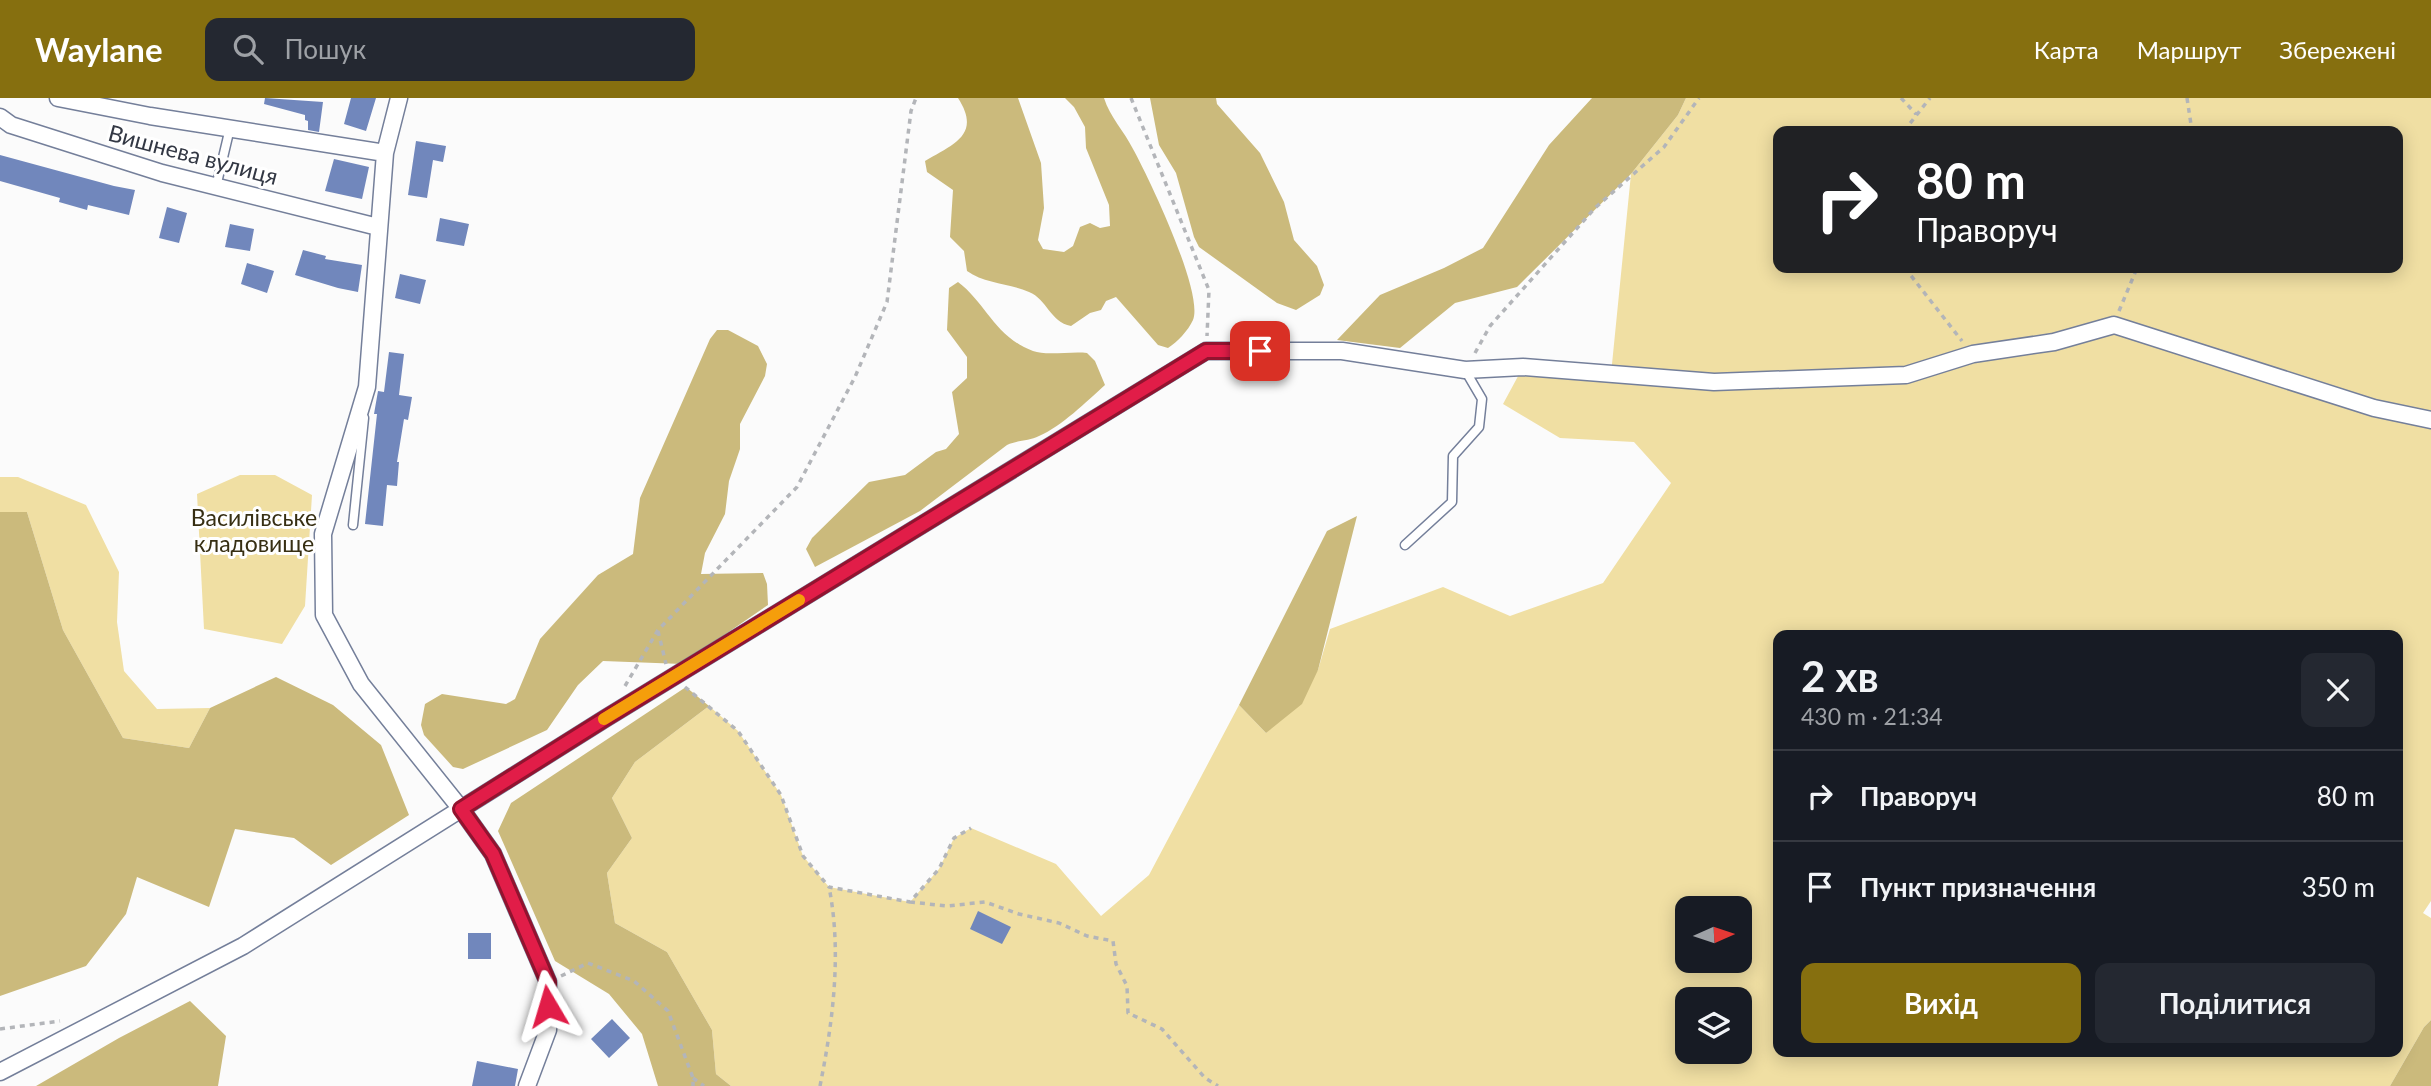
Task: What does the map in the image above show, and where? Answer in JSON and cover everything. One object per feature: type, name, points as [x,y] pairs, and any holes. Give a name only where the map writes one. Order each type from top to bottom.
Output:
[{"type":"street","points":[[58,98],[150,116],[385,153]]},
{"type":"street","points":[[399,98],[385,153],[367,387],[323,534],[324,615],[361,684],[461,809],[493,854],[548,982],[548,1030],[527,1086]]},
{"type":"street","name":"Вишнева вулиця","points":[[0,117],[11,125],[149,169],[378,227]]},
{"type":"street","points":[[0,1072],[243,946],[606,718],[1206,351],[1342,352],[1465,370],[1523,367],[1714,382],[1906,375],[1973,354],[2054,342],[2114,325],[2374,408],[2431,420]]},
{"type":"lane","points":[[216,187],[230,128]]},
{"type":"lane","points":[[1405,545],[1452,502],[1453,456],[1479,427],[1482,399],[1465,370]]},
{"type":"lane","points":[[353,525],[367,387]]},
{"type":"path","points":[[606,718],[658,631],[797,487],[855,377],[887,302],[911,111],[916,98]]},
{"type":"path","points":[[1131,98],[1209,290],[1206,351]]},
{"type":"path","points":[[1465,370],[1490,326],[1595,208],[1664,147],[1699,98]]},
{"type":"path","points":[[1901,98],[1917,114]]},
{"type":"path","points":[[1908,126],[1930,98]]},
{"type":"path","points":[[2186,98],[2191,126]]},
{"type":"path","points":[[1909,273],[1973,354]]},
{"type":"path","points":[[2114,325],[2135,273]]},
{"type":"path","points":[[658,631],[670,679]]},
{"type":"path","points":[[686,687],[738,731],[782,795],[803,856],[829,887],[836,921],[834,998],[820,1086]]},
{"type":"path","points":[[910,902],[939,869],[954,838],[971,828]]},
{"type":"path","points":[[829,887],[947,906],[985,902],[1018,914],[1059,923],[1087,936],[1113,941],[1116,964],[1127,986],[1128,1013],[1162,1029],[1205,1078],[1218,1086]]},
{"type":"path","points":[[548,982],[588,963],[634,981],[668,1011],[693,1078],[693,1086]]},
{"type":"path","points":[[0,1029],[67,1020]]},
{"type":"path","points":[[693,1078],[704,1086]]},
{"type":"green space","points":[[1686,98],[2431,98],[2431,901],[2423,913],[2431,918],[2431,1020],[2424,1027],[2390,1086],[731,1086],[716,1074],[712,1030],[667,952],[615,923],[607,873],[632,838],[612,798],[635,762],[709,706],[738,731],[781,795],[803,856],[829,887],[910,902],[939,869],[954,838],[971,828],[1056,864],[1101,916],[1149,875],[1239,705],[1266,733],[1318,670],[1330,629],[1443,587],[1510,616],[1603,583],[1671,483],[1634,442],[1560,438],[1503,404],[1523,367],[1611,374],[1631,174],[1678,115]]},
{"type":"green space","name":"Василівське кладовище","points":[[240,475],[275,475],[312,495],[305,606],[282,644],[204,629],[197,494]]},
{"type":"green space","points":[[0,477],[18,477],[86,505],[119,572],[117,622],[124,671],[157,709],[210,708],[189,748],[123,738],[63,630],[27,512],[0,512]]},
{"type":"shaded area","points":[[958,98],[1018,98],[1041,163],[1044,208],[1038,240],[1043,249],[1064,252],[1073,246],[1080,227],[1090,223],[1100,228],[1110,226],[1109,205],[1086,148],[1085,127],[1074,107],[1065,98],[1104,98],[1151,184],[1191,286],[1193,320],[1175,343],[1168,348],[1158,345],[1116,297],[1106,301],[1101,310],[1090,313],[1071,326],[1058,320],[1035,295],[967,271],[964,251],[950,237],[953,190],[927,172],[925,161],[954,143],[965,130],[965,111]]},
{"type":"shaded area","points":[[1150,98],[1216,98],[1217,104],[1260,153],[1284,202],[1294,240],[1317,266],[1324,285],[1320,295],[1296,310],[1277,303],[1199,247],[1176,173],[1159,145]]},
{"type":"shaded area","points":[[1592,98],[1686,98],[1678,115],[1631,174],[1517,287],[1455,303],[1400,348],[1337,340],[1380,295],[1483,248],[1549,145]]},
{"type":"shaded area","points":[[958,282],[968,290],[1000,329],[1020,345],[1038,352],[1087,353],[1095,361],[1105,385],[1048,432],[1007,445],[920,511],[815,567],[806,549],[812,538],[869,482],[905,475],[936,452],[946,449],[959,434],[952,392],[967,378],[967,357],[947,330],[949,288]]},
{"type":"shaded area","points":[[717,330],[728,330],[758,346],[767,364],[765,376],[740,424],[740,449],[729,481],[725,514],[705,553],[701,574],[763,573],[767,584],[768,605],[682,664],[603,661],[578,685],[547,730],[463,769],[453,767],[424,735],[421,725],[425,704],[442,694],[506,704],[515,699],[540,639],[598,575],[633,554],[640,498],[710,339]]},
{"type":"shaded area","points":[[0,512],[27,512],[63,630],[123,738],[189,748],[210,708],[276,677],[333,705],[381,745],[409,815],[331,865],[294,838],[235,829],[209,907],[137,877],[126,914],[86,966],[0,996]]},
{"type":"shaded area","points":[[1357,516],[1318,670],[1302,704],[1266,733],[1239,705],[1327,531]]},
{"type":"shaded area","points":[[686,687],[709,706],[635,762],[612,798],[632,838],[607,873],[615,923],[667,952],[712,1030],[716,1074],[731,1086],[658,1086],[642,1034],[609,994],[555,961],[498,831],[511,803]]},
{"type":"shaded area","points":[[190,1001],[226,1036],[218,1086],[36,1086],[119,1038]]},
{"type":"shaded area","points":[[2431,1020],[2431,1086],[2390,1086],[2424,1027]]},
{"type":"building","points":[[265,98],[323,102],[319,132],[308,130],[305,115],[264,104]]},
{"type":"building","points":[[351,98],[376,98],[366,131],[344,124]]},
{"type":"building","points":[[416,141],[446,146],[443,162],[433,160],[427,198],[408,195]]},
{"type":"building","points":[[0,155],[135,190],[129,215],[88,205],[87,210],[59,202],[60,198],[0,181]]},
{"type":"building","points":[[334,159],[369,167],[362,199],[325,191]]},
{"type":"building","points":[[167,207],[187,213],[179,243],[159,238]]},
{"type":"building","points":[[440,218],[469,224],[464,246],[436,241]]},
{"type":"building","points":[[230,224],[254,229],[250,251],[225,247]]},
{"type":"building","points":[[303,250],[326,256],[325,259],[362,265],[358,292],[295,275]]},
{"type":"building","points":[[247,263],[274,271],[267,293],[241,284]]},
{"type":"building","points":[[400,274],[426,280],[420,304],[395,298]]},
{"type":"building","points":[[389,352],[404,354],[399,395],[412,397],[408,420],[404,419],[397,462],[397,486],[387,485],[383,526],[365,524],[377,414],[374,414],[378,391],[384,392]]},
{"type":"building","points":[[978,911],[1011,927],[1002,944],[970,929]]},
{"type":"building","points":[[468,933],[491,933],[491,959],[468,959]]},
{"type":"building","points":[[612,1019],[630,1038],[609,1058],[591,1039]]},
{"type":"building","points":[[477,1061],[518,1069],[515,1086],[472,1086]]},
{"type":"slow traffic","points":[[604,719],[799,600]]},
{"type":"route","points":[[548,1006],[548,982],[493,854],[461,809],[1206,351],[1260,351]]}]
